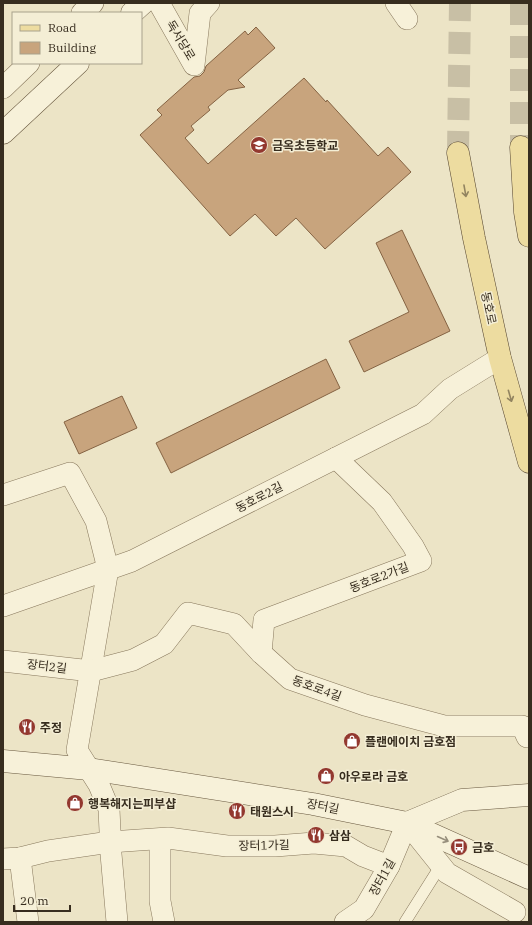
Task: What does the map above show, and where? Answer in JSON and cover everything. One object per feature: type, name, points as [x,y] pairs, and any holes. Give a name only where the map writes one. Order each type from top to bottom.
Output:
[{"type":"main road","points":[[133,12],[143,3]]},
{"type":"main road","points":[[3,133],[77,64]]},
{"type":"main road","points":[[521,147],[525,212],[529,236]]},
{"type":"main road","name":"동호로","points":[[458,153],[474,238],[500,358],[529,462]]},
{"type":"main road","name":"장터길","points":[[3,761],[89,769],[313,804],[407,823],[529,878]]},
{"type":"main road","points":[[407,823],[462,800],[529,795]]},
{"type":"street","points":[[83,12],[93,3]]},
{"type":"street","name":"독서당로","points":[[159,3],[194,65],[200,13],[209,3]]},
{"type":"street","points":[[3,88],[28,64]]},
{"type":"street","name":"동호로2길","points":[[3,606],[132,561],[424,414],[450,389],[500,358]]},
{"type":"street","name":"동호로2가길","points":[[261,652],[264,620],[421,561],[413,546],[382,502],[336,458]]},
{"type":"street","points":[[3,496],[70,473],[96,521],[108,569],[77,750],[99,785],[109,809],[116,922]]},
{"type":"street","name":"동호로4길","points":[[91,671],[133,660],[164,644],[188,613],[234,624],[290,679],[365,705],[444,726],[522,726],[527,737],[529,737]]},
{"type":"street","name":"장터2길","points":[[3,661],[91,671]]},
{"type":"street","points":[[407,823],[447,873],[515,912]]},
{"type":"street","name":"장터1길","points":[[345,922],[364,909],[389,866],[407,823]]},
{"type":"street","name":"장터1가길","points":[[28,922],[12,858],[48,851],[110,842],[168,838],[227,846],[275,846],[314,843],[346,846],[363,856],[389,866]]},
{"type":"street","points":[[160,839],[160,901],[164,922]]},
{"type":"lane","points":[[405,922],[441,865]]},
{"type":"building","points":[[256,27],[275,48],[238,80],[245,87],[228,90],[208,107],[210,110],[191,126],[194,130],[185,138],[208,164],[304,78],[326,102],[327,100],[378,156],[388,147],[411,172],[325,249],[296,218],[276,236],[255,214],[230,236],[140,135],[162,115],[157,110],[194,77],[200,76],[204,72],[206,66],[245,31],[248,35]]},
{"type":"building","points":[[402,230],[450,331],[364,372],[349,341],[409,312],[376,243]]},
{"type":"building","points":[[326,359],[340,388],[171,473],[156,443]]},
{"type":"building","points":[[122,396],[137,428],[79,454],[64,422]]},
{"type":"tunnel","points":[[458,153],[460,3]]},
{"type":"tunnel","points":[[521,3],[521,147]]},
{"type":"place","name":"금옥초등학교","points":[[259,145]]},
{"type":"place","name":"주정","points":[[27,727]]},
{"type":"place","name":"플랜에이치 금호점","points":[[352,741]]},
{"type":"place","name":"아우로라 금호","points":[[326,776]]},
{"type":"place","name":"행복해지는피부샵","points":[[75,803]]},
{"type":"place","name":"태원스시","points":[[237,811]]},
{"type":"place","name":"삼삼","points":[[316,835]]},
{"type":"place","name":"금호","points":[[459,847]]}]
